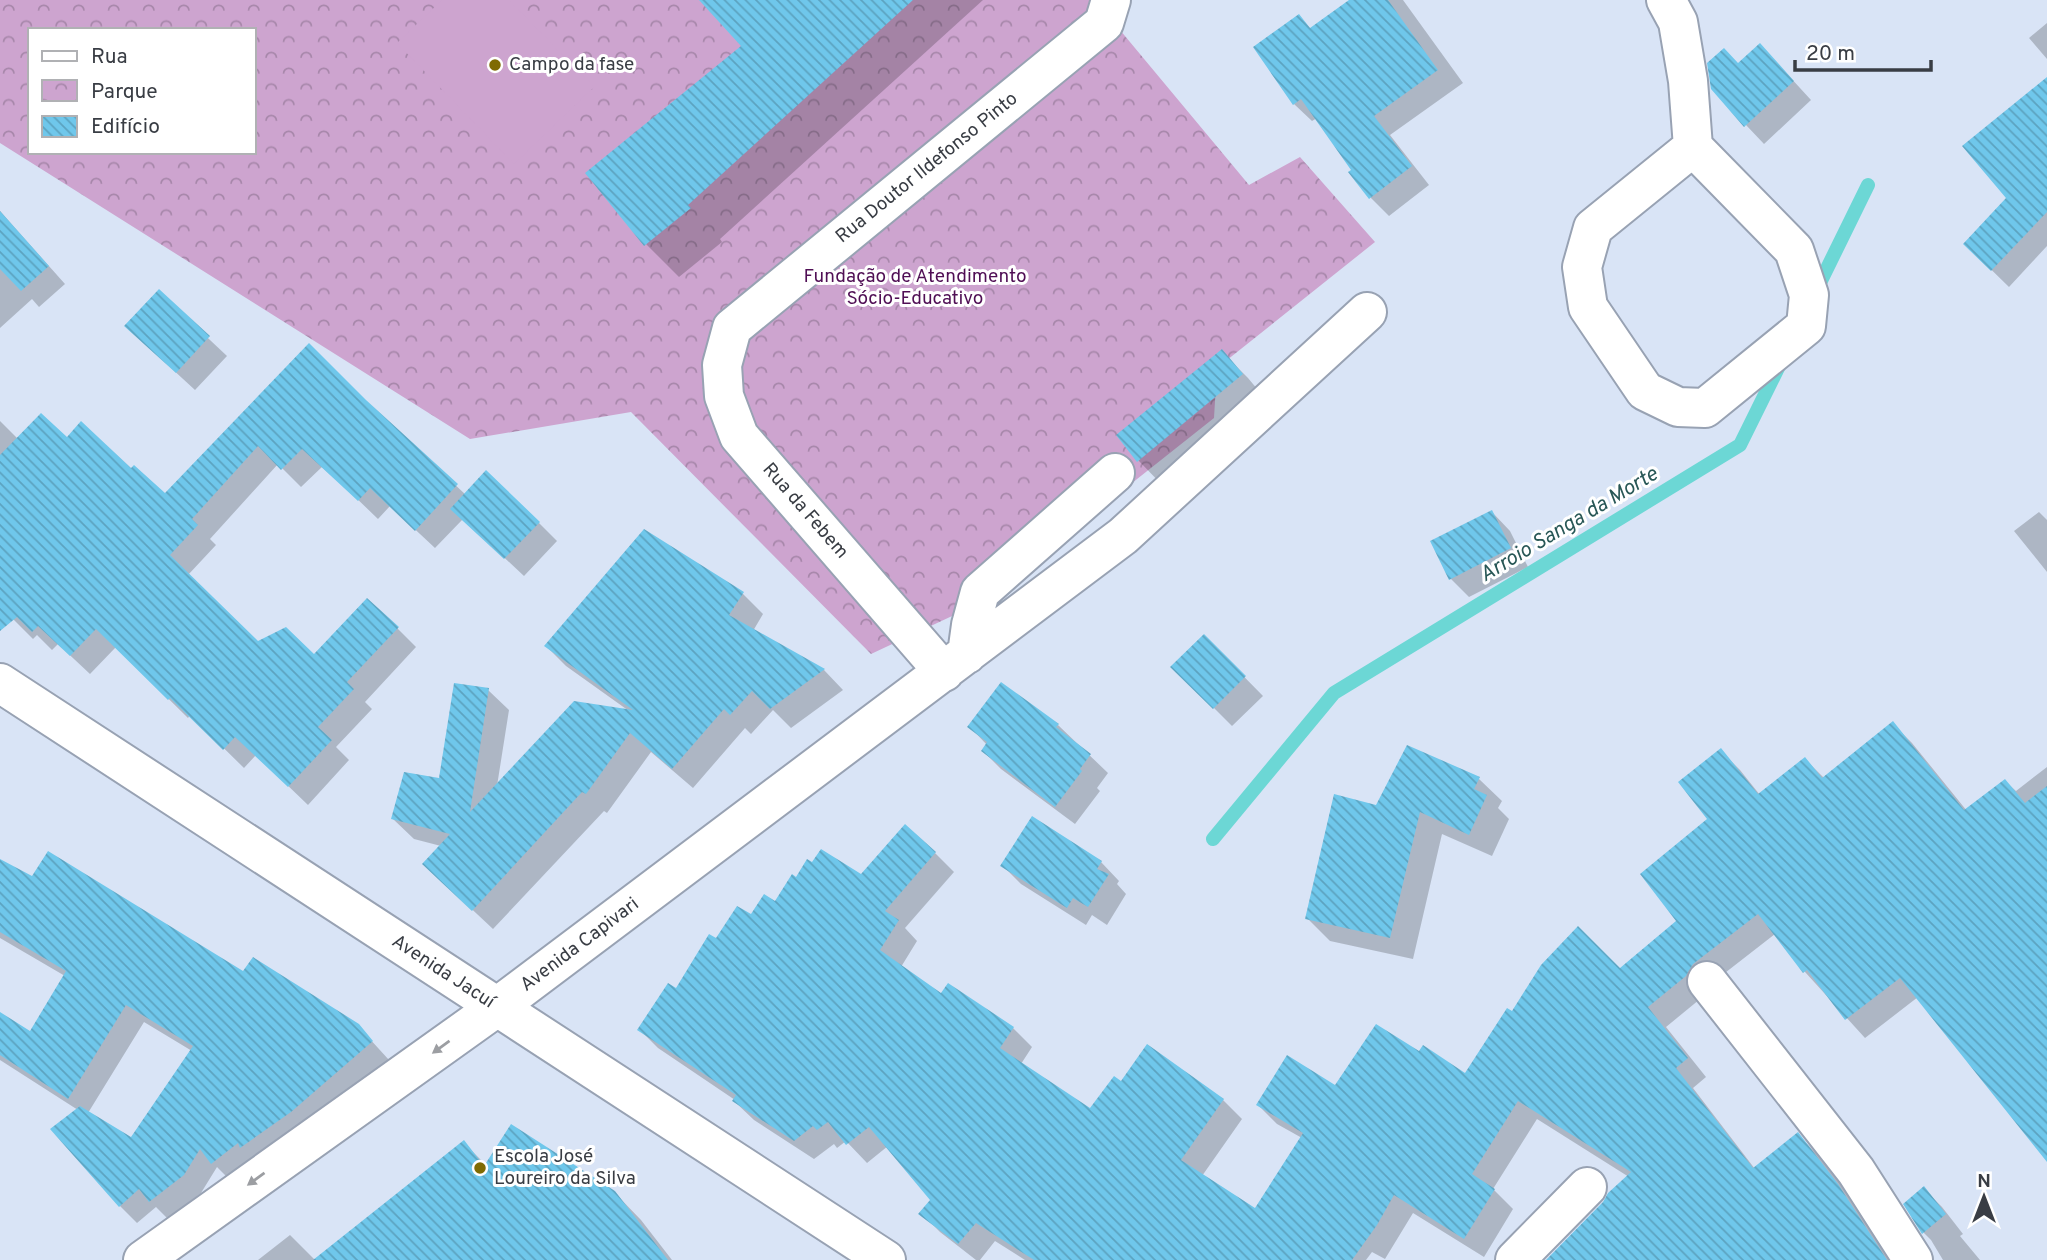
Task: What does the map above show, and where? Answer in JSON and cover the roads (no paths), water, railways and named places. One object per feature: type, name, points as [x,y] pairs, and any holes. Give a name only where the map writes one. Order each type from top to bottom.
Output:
[{"type":"street","name":"Rua Doutor Ildefonso Pinto","points":[[732,328],[1104,23],[1111,0]]},
{"type":"street","points":[[1666,0],[1678,22],[1688,80],[1693,147],[1794,250],[1809,295],[1806,326],[1705,408],[1678,407],[1645,391],[1588,307],[1582,268],[1593,228],[1693,147]]},
{"type":"street","name":"Avenida Capivari","points":[[143,1260],[497,1007],[1123,536],[1367,312]]},
{"type":"street","name":"Rua da Febem","points":[[732,328],[722,365],[724,396],[739,436],[955,663]]},
{"type":"street","points":[[955,663],[971,625],[980,592],[1115,473]]},
{"type":"street","name":"Avenida Jacuí","points":[[0,683],[886,1260]]},
{"type":"street","points":[[1707,981],[1856,1171],[1913,1260]]},
{"type":"street","points":[[1515,1260],[1587,1187]]},
{"type":"waterway","name":"Arroio Sanga da Morte","points":[[1815,293],[1868,185]]},
{"type":"waterway","name":"Arroio Sanga da Morte","points":[[1213,839],[1334,693],[1740,445],[1781,362]]},
{"type":"place","name":"Campo da fase","points":[[495,65]]},
{"type":"place","name":"Escola José Loureiro da Silva","points":[[480,1168]]},
{"type":"park label","name":"Fundação de Atendimento Sócio-Educativo","points":[[915,288]]}]
